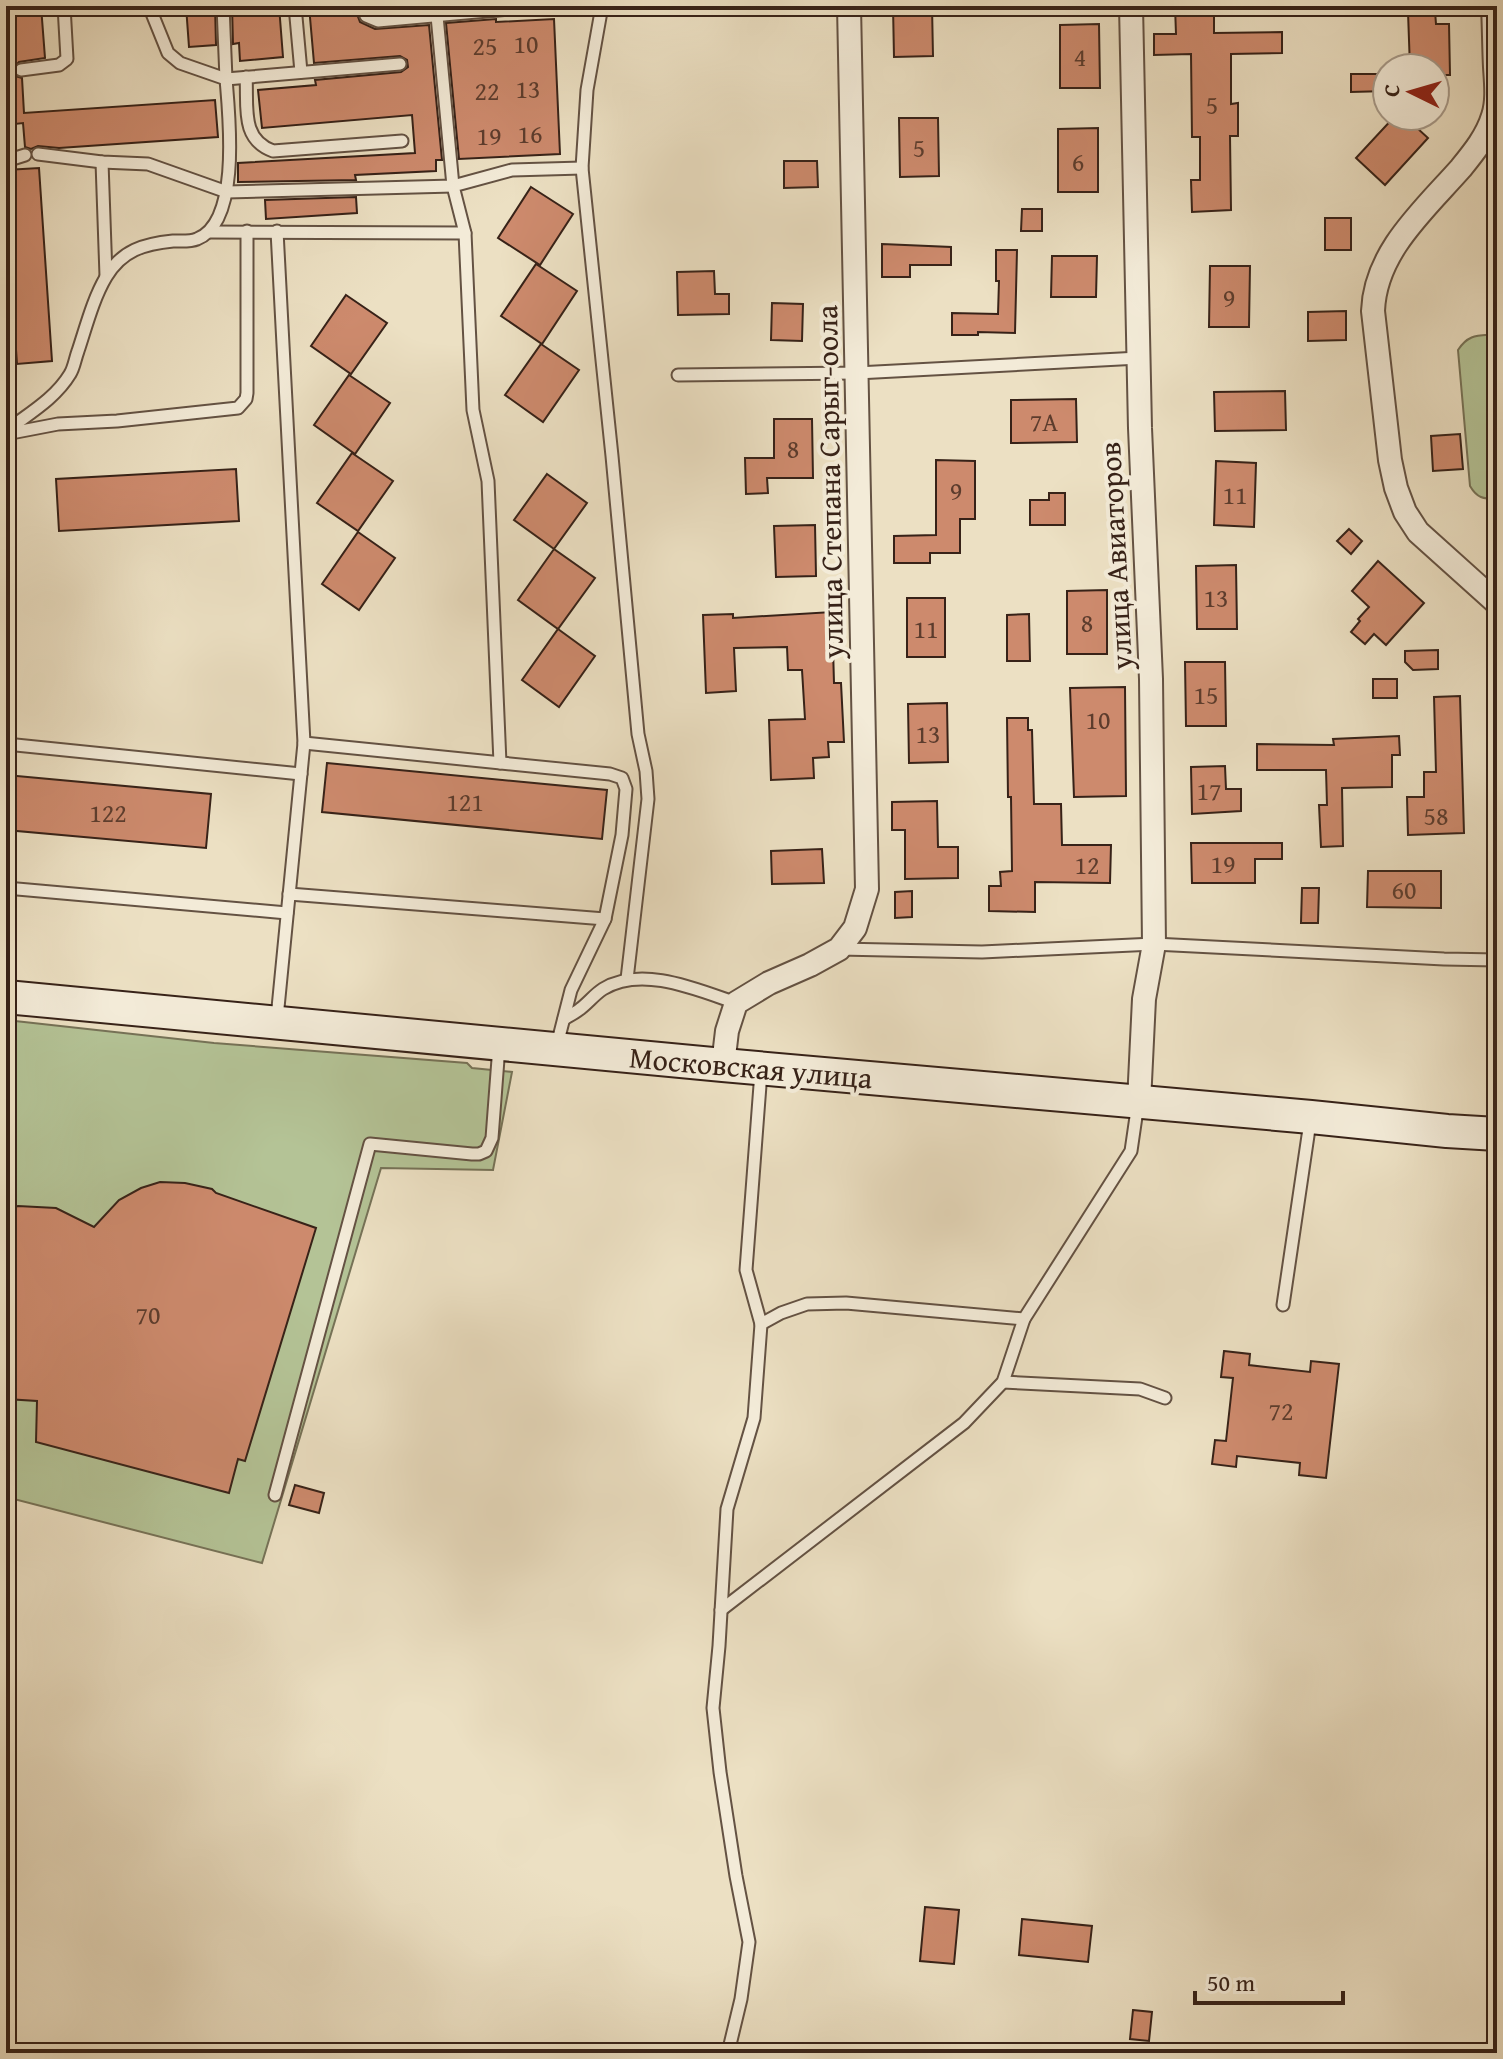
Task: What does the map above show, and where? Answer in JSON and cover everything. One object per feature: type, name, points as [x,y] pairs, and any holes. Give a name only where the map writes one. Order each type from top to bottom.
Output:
[{"type":"main road","name":"Московская улица","points":[[6,997],[499,1043],[560,1034],[723,1065],[1497,1134]]},
{"type":"street","name":"улица Степана Сарыг-оола","points":[[839,949],[855,928],[867,889],[849,6]]},
{"type":"street","name":"улица Авиаторов","points":[[1131,6],[1140,428],[1151,679],[1154,944],[1144,999],[1139,1102]]},
{"type":"street","points":[[1493,6],[1496,97],[1494,115],[1486,134],[1488,143],[1404,232],[1378,279],[1373,295],[1373,311],[1390,460],[1405,512],[1418,532],[1497,603]]},
{"type":"street","points":[[723,1065],[727,1031],[736,1003],[839,949]]},
{"type":"lane","points":[[21,70],[59,65],[67,59],[64,6]]},
{"type":"lane","points":[[149,6],[168,53],[180,63],[226,79],[400,64]]},
{"type":"lane","points":[[210,232],[227,192],[231,139],[223,6]]},
{"type":"lane","points":[[295,6],[301,72]]},
{"type":"lane","points":[[362,6],[366,16],[378,21],[417,12],[437,16],[542,6]]},
{"type":"lane","points":[[602,6],[587,90],[582,168],[638,734],[648,799],[627,979]]},
{"type":"lane","points":[[437,16],[453,186],[465,233],[473,410],[488,481],[500,763]]},
{"type":"lane","points":[[246,77],[249,130],[262,147],[273,151],[402,141]]},
{"type":"lane","points":[[38,154],[148,164],[227,192],[453,186],[512,170],[582,168]]},
{"type":"lane","points":[[6,161],[25,155]]},
{"type":"lane","points":[[102,162],[106,276]]},
{"type":"lane","points":[[6,433],[58,424],[238,408],[247,393],[247,231]]},
{"type":"lane","points":[[277,231],[304,743],[277,1023]]},
{"type":"lane","points":[[6,433],[49,399],[70,374],[106,276],[119,260],[138,247],[195,240],[210,232],[465,233]]},
{"type":"lane","points":[[678,375],[857,373],[1139,358]]},
{"type":"lane","points":[[304,743],[617,774],[622,778],[626,789],[622,835],[605,919],[571,990],[560,1034]]},
{"type":"lane","points":[[6,744],[301,774]]},
{"type":"lane","points":[[6,888],[287,913]]},
{"type":"lane","points":[[289,894],[605,919]]},
{"type":"lane","points":[[839,949],[982,952],[1154,944],[1497,960]]},
{"type":"lane","points":[[560,1034],[578,1011],[603,989],[627,979],[683,985],[736,1003]]},
{"type":"lane","points":[[275,1495],[370,1144],[472,1154],[486,1151],[492,1138],[499,1043]]},
{"type":"lane","points":[[728,2053],[741,1999],[749,1942],[722,1787],[713,1708],[727,1509],[754,1418],[761,1324],[746,1270],[761,1068]]},
{"type":"lane","points":[[721,1610],[964,1423],[1003,1382],[1024,1319],[1131,1151],[1139,1102]]},
{"type":"lane","points":[[1283,1305],[1311,1117]]},
{"type":"lane","points":[[761,1324],[807,1304],[846,1303],[1024,1319]]},
{"type":"lane","points":[[1003,1382],[1140,1389],[1165,1398]]},
{"type":"lane","points":[[1481,2053],[1497,2044]]},
{"type":"green space","points":[[1497,334],[1497,499],[1492,499],[1478,495],[1470,486],[1458,350],[1470,338]]},
{"type":"green space","points":[[6,1020],[214,1043],[467,1063],[472,1068],[512,1072],[493,1170],[381,1168],[262,1563],[6,1497]]},
{"type":"building","points":[[6,6],[41,6],[45,58],[19,62],[13,68],[15,76],[22,78],[24,113],[215,100],[218,137],[59,148],[25,147],[23,123],[6,125]]},
{"type":"building","points":[[186,6],[215,6],[216,45],[189,47]]},
{"type":"building","points":[[232,6],[279,6],[283,57],[240,61],[239,43],[233,44]]},
{"type":"building","points":[[309,6],[354,6],[360,22],[375,29],[429,25],[442,160],[436,160],[436,171],[355,175],[356,180],[238,182],[238,163],[415,153],[412,115],[262,128],[258,90],[316,85],[315,80],[401,72],[408,67],[407,60],[400,56],[314,63]]},
{"type":"building","points":[[371,6],[449,6],[379,12]]},
{"type":"building","points":[[893,6],[932,6],[933,56],[894,57]]},
{"type":"building","points":[[1175,6],[1214,6],[1214,33],[1282,32],[1282,53],[1231,54],[1231,104],[1238,103],[1238,136],[1230,136],[1231,210],[1192,212],[1191,180],[1200,180],[1200,137],[1192,137],[1191,54],[1154,55],[1154,34],[1176,34]]},
{"type":"building","points":[[1435,11],[1436,24],[1449,24],[1450,52],[1409,52],[1408,12]]},
{"type":"building","points":[[496,19],[496,22],[554,19],[560,154],[459,159],[446,23]]},
{"type":"building","points":[[1099,24],[1100,88],[1060,88],[1060,25]]},
{"type":"building","points":[[1351,74],[1371,74],[1371,91],[1351,92]]},
{"type":"building","points":[[899,118],[938,118],[939,176],[900,177]]},
{"type":"building","points":[[1098,128],[1098,192],[1058,192],[1058,129]]},
{"type":"building","points":[[1380,132],[1421,132],[1428,138],[1385,185],[1356,158]]},
{"type":"building","points":[[784,161],[817,161],[818,187],[784,188]]},
{"type":"building","points":[[39,168],[52,361],[17,364],[6,170]]},
{"type":"building","points":[[531,187],[573,214],[540,265],[498,238]]},
{"type":"building","points":[[356,197],[357,213],[266,219],[265,200]]},
{"type":"building","points":[[1022,209],[1042,209],[1042,231],[1021,231]]},
{"type":"building","points":[[1325,218],[1351,218],[1351,250],[1325,250]]},
{"type":"building","points":[[882,244],[951,247],[951,265],[910,265],[910,277],[882,277]]},
{"type":"building","points":[[996,250],[1017,250],[1015,333],[952,335],[952,313],[998,314]]},
{"type":"building","points":[[1052,256],[1097,256],[1096,297],[1051,297]]},
{"type":"building","points":[[536,264],[577,291],[542,344],[501,316]]},
{"type":"building","points":[[1210,266],[1250,266],[1249,327],[1209,327]]},
{"type":"building","points":[[714,271],[715,294],[729,294],[729,314],[678,315],[677,272]]},
{"type":"building","points":[[346,295],[387,323],[351,374],[311,346]]},
{"type":"building","points":[[772,303],[803,304],[802,341],[771,340]]},
{"type":"building","points":[[1346,311],[1346,340],[1308,341],[1308,312]]},
{"type":"building","points":[[541,344],[579,370],[543,422],[505,395]]},
{"type":"building","points":[[349,375],[390,403],[355,454],[314,425]]},
{"type":"building","points":[[1285,391],[1286,430],[1215,431],[1214,392]]},
{"type":"building","points":[[1076,399],[1077,442],[1011,443],[1011,400]]},
{"type":"building","points":[[774,419],[812,419],[813,478],[767,478],[768,493],[746,494],[745,458],[774,458]]},
{"type":"building","points":[[1460,434],[1463,469],[1433,471],[1431,436]]},
{"type":"building","points":[[352,453],[393,481],[358,531],[317,503]]},
{"type":"building","points":[[936,460],[975,461],[975,519],[960,519],[960,553],[930,553],[930,563],[894,563],[894,536],[936,535]]},
{"type":"building","points":[[1216,461],[1256,463],[1254,527],[1214,525]]},
{"type":"building","points":[[236,469],[239,521],[59,531],[56,479]]},
{"type":"building","points":[[547,474],[587,503],[554,549],[514,520]]},
{"type":"building","points":[[1049,493],[1065,493],[1065,525],[1030,525],[1030,500],[1049,500]]},
{"type":"building","points":[[815,525],[816,576],[776,577],[774,526]]},
{"type":"building","points":[[1349,529],[1362,541],[1351,554],[1337,541]]},
{"type":"building","points":[[358,532],[395,558],[359,610],[322,584]]},
{"type":"building","points":[[554,549],[595,578],[558,629],[518,600]]},
{"type":"building","points":[[1378,561],[1424,603],[1386,645],[1374,634],[1365,644],[1351,632],[1369,607],[1352,591]]},
{"type":"building","points":[[1236,565],[1237,629],[1197,629],[1196,566]]},
{"type":"building","points":[[1107,590],[1107,654],[1067,654],[1067,591]]},
{"type":"building","points":[[907,598],[945,598],[945,657],[907,657]]},
{"type":"building","points":[[832,612],[834,683],[841,683],[844,742],[828,742],[829,757],[813,758],[814,778],[771,780],[769,720],[805,719],[802,670],[788,670],[787,647],[734,648],[736,691],[706,693],[703,615],[733,614],[733,618]]},
{"type":"building","points":[[1029,614],[1030,661],[1007,661],[1007,615]]},
{"type":"building","points":[[558,629],[595,656],[559,707],[522,680]]},
{"type":"building","points":[[1438,650],[1438,669],[1413,670],[1405,662],[1405,651]]},
{"type":"building","points":[[1185,662],[1225,662],[1226,726],[1186,726]]},
{"type":"building","points":[[1373,679],[1397,679],[1397,698],[1373,698]]},
{"type":"building","points":[[1125,687],[1126,796],[1074,797],[1070,688]]},
{"type":"building","points":[[1460,696],[1464,833],[1408,835],[1407,797],[1424,797],[1424,772],[1436,772],[1434,697]]},
{"type":"building","points":[[947,703],[948,762],[909,763],[908,704]]},
{"type":"building","points":[[1007,718],[1028,718],[1028,730],[1032,730],[1034,804],[1061,804],[1062,845],[1111,845],[1110,883],[1035,882],[1035,912],[989,911],[989,886],[1001,886],[1000,872],[1012,871]]},
{"type":"building","points":[[1399,736],[1400,755],[1392,755],[1392,787],[1342,788],[1343,846],[1321,847],[1319,805],[1327,805],[1326,770],[1257,770],[1257,744],[1334,745],[1333,739]]},
{"type":"building","points":[[327,763],[607,790],[602,839],[322,812]]},
{"type":"building","points":[[1225,766],[1226,789],[1241,789],[1241,811],[1192,814],[1191,767]]},
{"type":"building","points":[[6,775],[211,794],[206,848],[6,830]]},
{"type":"building","points":[[937,801],[938,847],[958,847],[958,878],[905,879],[905,830],[892,830],[892,802]]},
{"type":"building","points":[[1191,843],[1282,843],[1282,859],[1255,859],[1255,883],[1192,883]]},
{"type":"building","points":[[822,849],[824,883],[772,884],[771,851]]},
{"type":"building","points":[[1368,871],[1441,871],[1441,908],[1367,907]]},
{"type":"building","points":[[1302,888],[1319,888],[1318,923],[1301,923]]},
{"type":"building","points":[[912,891],[912,917],[895,918],[895,892]]},
{"type":"building","points":[[160,1182],[212,1189],[316,1228],[245,1461],[238,1459],[229,1493],[36,1442],[37,1401],[6,1399],[6,1210],[18,1206],[56,1208],[94,1227],[119,1200]]},
{"type":"building","points":[[1224,1351],[1250,1354],[1249,1365],[1310,1372],[1311,1361],[1339,1364],[1326,1478],[1299,1475],[1300,1463],[1237,1456],[1236,1467],[1212,1464],[1215,1440],[1226,1441],[1233,1378],[1221,1377]]},
{"type":"building","points":[[295,1485],[324,1493],[319,1513],[289,1505]]},
{"type":"building","points":[[925,1907],[959,1910],[954,1964],[920,1961]]},
{"type":"building","points":[[1022,1919],[1092,1926],[1088,1962],[1019,1955]]},
{"type":"building","points":[[1133,2010],[1152,2012],[1149,2041],[1130,2039]]}]
